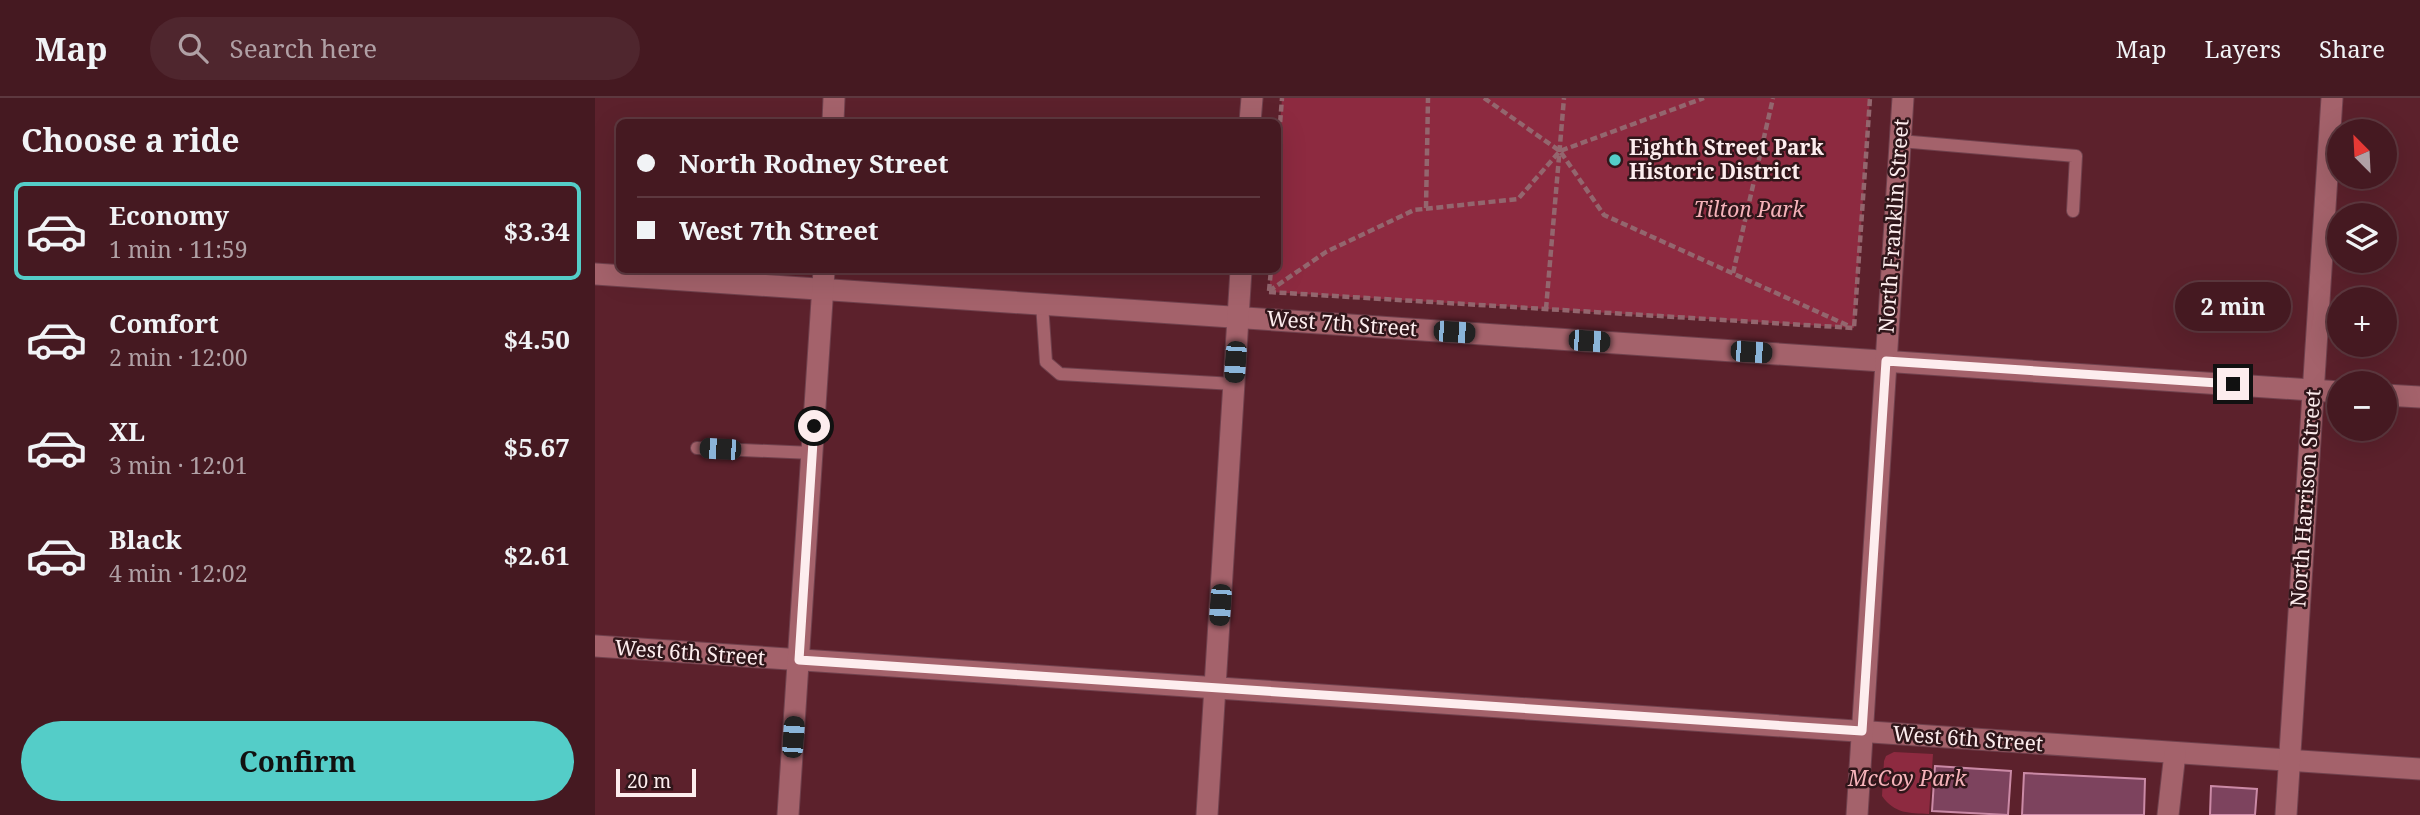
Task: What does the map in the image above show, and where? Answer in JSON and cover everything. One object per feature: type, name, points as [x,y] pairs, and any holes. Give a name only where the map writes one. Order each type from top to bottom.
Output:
[{"type":"street","points":[[833,119],[835,98]]},
{"type":"street","points":[[1250,119],[1252,98]]},
{"type":"street","name":"North Franklin Street","points":[[1857,815],[1903,98]]},
{"type":"street","name":"North Harrison Street","points":[[2286,815],[2332,98]]},
{"type":"street","points":[[1207,815],[1241,273]]},
{"type":"street","name":"West 7th Street","points":[[595,274],[823,279],[1042,304],[2327,391]]},
{"type":"street","points":[[788,815],[823,279]]},
{"type":"street","points":[[2397,396],[2420,397]]},
{"type":"street","name":"West 6th Street","points":[[595,646],[2420,769]]},
{"type":"street","points":[[2168,815],[2175,753]]},
{"type":"lane","points":[[1900,141],[2076,156],[2073,211]]},
{"type":"lane","points":[[1042,304],[1046,362],[1060,374],[1234,384]]},
{"type":"lane","points":[[697,448],[812,453]]},
{"type":"path","points":[[1280,119],[1282,98]]},
{"type":"path","points":[[1426,208],[1428,98]]},
{"type":"path","points":[[1483,98],[1560,151],[1604,215],[1854,328]]},
{"type":"path","points":[[1546,309],[1564,98]]},
{"type":"path","points":[[1269,292],[1326,251],[1414,210],[1518,199],[1560,151],[1704,98]]},
{"type":"path","points":[[1733,273],[1773,98]]},
{"type":"path","points":[[1854,328],[1870,98]]},
{"type":"path","points":[[1269,292],[1271,273]]},
{"type":"path","points":[[1269,292],[1854,328]]},
{"type":"green space","name":"Tilton Park","points":[[1282,98],[1870,98],[1854,328],[1269,292],[1271,273],[1281,273]]},
{"type":"green space","name":"McCoy Park","points":[[1894,752],[1933,754],[1929,814],[1897,809],[1882,796],[1884,761],[1886,756]]},
{"type":"building","points":[[1935,766],[2011,771],[2008,815],[1932,811]]},
{"type":"building","points":[[2024,773],[2145,779],[2144,815],[2022,815]]},
{"type":"building","points":[[2211,786],[2257,789],[2255,815],[2210,815]]},
{"type":"place","name":"Eighth Street Park Historic District","points":[[1615,160]]},
{"type":"route","points":[[814,426],[799,660],[1862,731],[1886,361],[2233,384]]}]
